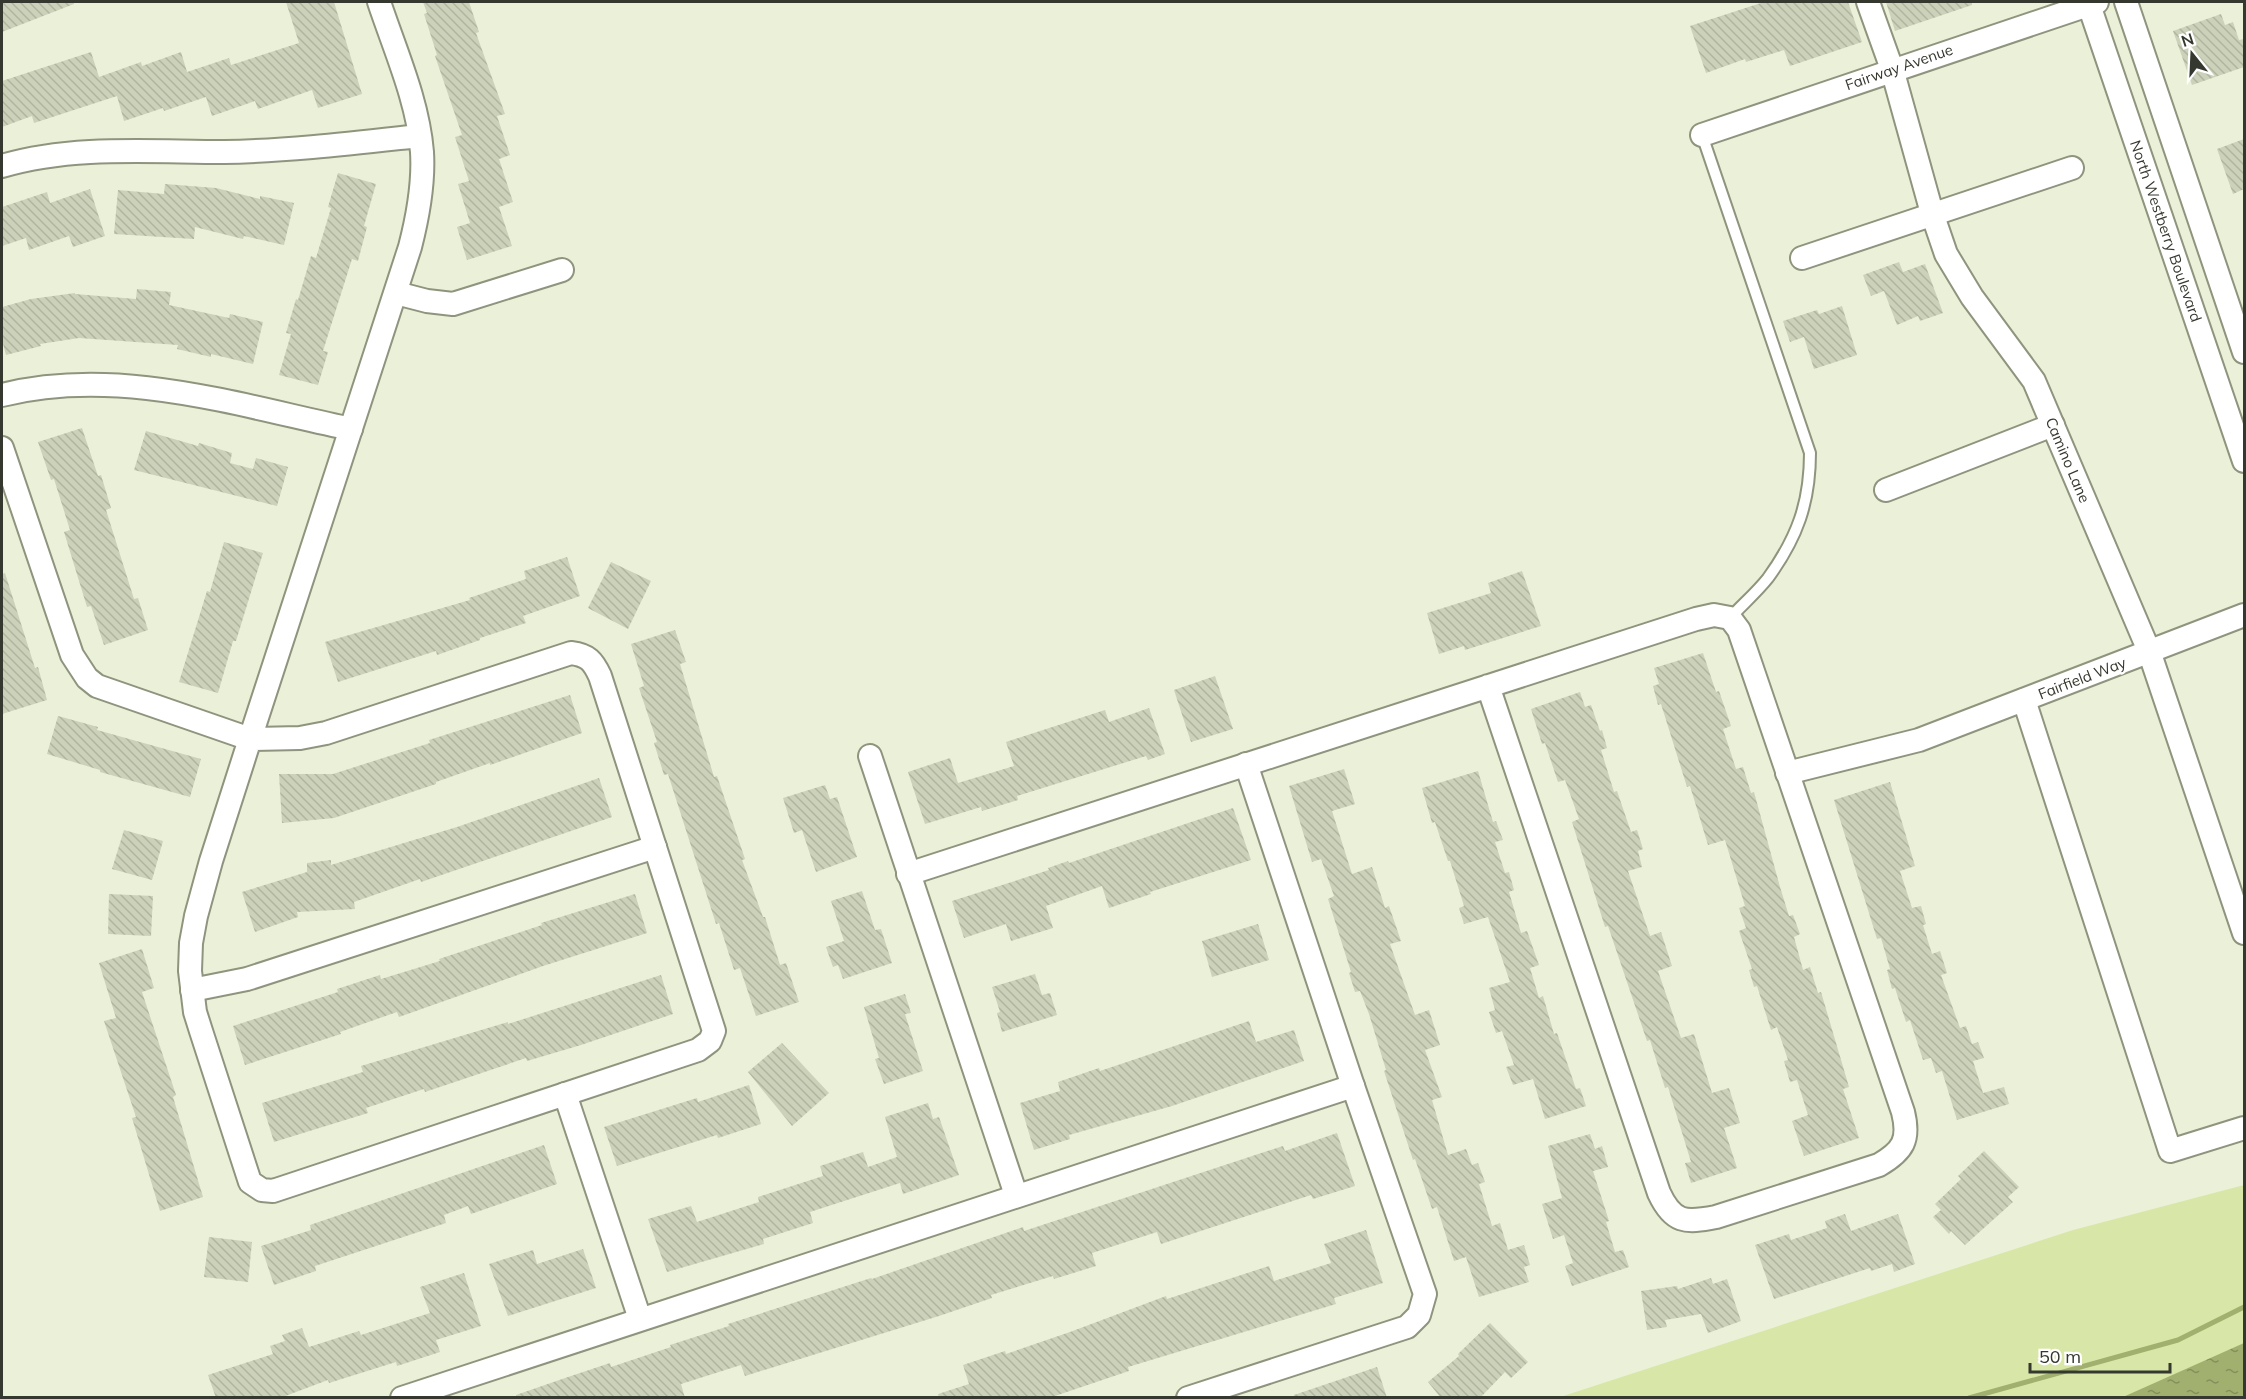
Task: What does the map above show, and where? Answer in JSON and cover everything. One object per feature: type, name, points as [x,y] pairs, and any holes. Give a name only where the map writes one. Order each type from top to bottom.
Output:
[{"type":"street","points":[[2,448],[72,655],[87,678],[97,686],[250,739],[300,738],[326,733],[571,653],[585,654],[594,662],[600,676],[714,1031],[710,1041],[698,1050],[273,1191],[262,1190],[250,1182],[201,1031],[192,990],[191,943],[196,916],[250,739],[410,248],[419,210],[422,152],[420,136],[415,111],[379,2]]},
{"type":"street","name":"Camino Lane","points":[[1868,2],[1892,69],[1932,213],[1946,254],[1972,297],[2034,381],[2053,424],[2149,651],[2244,933]]},
{"type":"street","name":"Fairway Avenue","points":[[1702,135],[2091,2]]},
{"type":"street","name":"North Westberry Boulevard","points":[[2091,2],[2244,461]]},
{"type":"street","points":[[2126,2],[2244,352]]},
{"type":"street","points":[[2,166],[52,156],[129,151],[226,152],[420,136]]},
{"type":"street","points":[[1802,258],[2072,168]]},
{"type":"street","points":[[396,292],[427,301],[453,303],[562,270]]},
{"type":"street","points":[[2,395],[32,387],[122,384],[190,395],[351,429]]},
{"type":"street","points":[[1886,490],[2053,424]]},
{"type":"street","points":[[908,873],[1246,764],[1488,686],[1696,619],[1714,615],[1730,618],[1739,630],[1896,1089],[1907,1129],[1903,1144],[1895,1156],[1879,1165],[1716,1216],[1697,1220],[1677,1219],[1666,1209],[1488,686]]},
{"type":"street","name":"Fairfield Way","points":[[1787,773],[1919,740],[2244,615]]},
{"type":"street","points":[[2024,700],[2170,1151],[2244,1128]]},
{"type":"street","points":[[870,756],[1016,1196]]},
{"type":"street","points":[[1188,1398],[1407,1327],[1419,1315],[1425,1294],[1246,764]]},
{"type":"street","points":[[192,990],[247,979],[655,847]]},
{"type":"street","points":[[402,1398],[1353,1086]]},
{"type":"street","points":[[565,1094],[640,1319]]},
{"type":"lane","points":[[1702,135],[1810,453],[1810,483],[1799,526],[1768,578],[1730,618]]},
{"type":"shaded area","points":[[2244,1185],[2244,1397],[1557,1398],[2073,1230]]},
{"type":"water","points":[[2244,1343],[2244,1397],[2123,1397]]},
{"type":"building","points":[[2,2],[74,2],[74,4],[2,32]]},
{"type":"building","points":[[286,2],[334,2],[362,94],[318,108],[312,90],[258,109],[255,101],[212,116],[206,97],[124,121],[117,96],[34,123],[32,116],[2,127],[2,81],[91,52],[99,77],[141,62],[142,66],[181,52],[187,72],[229,58],[231,65],[299,43]]},
{"type":"building","points":[[423,2],[469,2],[479,32],[476,33],[505,114],[497,116],[510,155],[499,159],[513,202],[499,207],[512,246],[467,260],[457,227],[470,223],[458,184],[469,181],[455,137],[462,135],[435,56],[437,55],[424,14],[427,13]]},
{"type":"building","points":[[1764,2],[1848,2],[1862,42],[1790,66],[1784,50],[1746,62],[1745,59],[1706,73],[1690,26]]},
{"type":"building","points":[[1886,2],[1972,2],[1972,5],[1895,31]]},
{"type":"building","points":[[2221,14],[2225,25],[2233,22],[2239,40],[2244,39],[2244,67],[2192,85],[2173,31]]},
{"type":"building","points":[[2244,139],[2244,189],[2233,194],[2217,149]]},
{"type":"building","points":[[338,173],[376,184],[364,226],[367,227],[358,261],[352,259],[323,351],[328,352],[318,385],[279,375],[291,334],[286,333],[311,256],[316,258],[331,208],[328,207]]},
{"type":"building","points":[[165,184],[216,188],[260,199],[260,196],[294,203],[284,245],[244,236],[243,239],[195,227],[194,239],[114,234],[118,190],[164,194]]},
{"type":"building","points":[[90,189],[105,236],[73,247],[69,236],[29,250],[26,238],[2,246],[2,207],[47,192],[50,203]]},
{"type":"building","points":[[1899,262],[1903,272],[1925,264],[1943,313],[1920,321],[1918,316],[1897,325],[1884,291],[1871,296],[1863,275]]},
{"type":"building","points":[[137,289],[171,292],[169,305],[229,318],[230,314],[263,322],[253,364],[177,349],[178,345],[79,338],[40,344],[41,346],[6,355],[2,340],[2,307],[31,299],[75,293],[136,299]]},
{"type":"building","points":[[1842,306],[1857,355],[1814,369],[1804,337],[1790,342],[1783,321],[1817,310],[1819,314]]},
{"type":"building","points":[[82,428],[98,476],[101,475],[111,508],[106,510],[134,599],[138,598],[148,630],[104,645],[91,606],[87,607],[64,532],[70,530],[54,479],[51,480],[38,442]]},
{"type":"building","points":[[146,431],[232,453],[230,463],[253,469],[256,458],[288,467],[277,506],[134,470]]},
{"type":"building","points":[[224,542],[263,553],[218,693],[179,682],[207,591],[210,592]]},
{"type":"building","points":[[567,557],[580,596],[523,616],[526,623],[480,638],[480,640],[437,655],[436,651],[338,682],[325,642],[470,600],[469,598],[526,579],[524,571]]},
{"type":"building","points":[[611,562],[651,581],[628,629],[588,608]]},
{"type":"building","points":[[1522,571],[1541,626],[1465,650],[1464,646],[1439,654],[1427,613],[1491,593],[1488,583]]},
{"type":"building","points":[[5,573],[35,668],[38,667],[47,700],[2,714],[2,574]]},
{"type":"building","points":[[675,630],[686,662],[680,664],[714,777],[717,776],[745,859],[742,860],[763,917],[765,917],[780,965],[786,963],[799,1002],[756,1016],[740,968],[734,970],[719,923],[716,924],[668,774],[664,775],[654,743],[657,742],[639,688],[644,686],[631,644]]},
{"type":"building","points":[[1703,653],[1716,692],[1719,691],[1731,726],[1723,729],[1736,769],[1743,767],[1751,793],[1754,792],[1789,916],[1793,915],[1800,934],[1794,937],[1803,970],[1810,967],[1818,993],[1821,992],[1849,1087],[1843,1089],[1859,1138],[1804,1156],[1792,1121],[1808,1115],[1797,1080],[1790,1082],[1784,1061],[1788,1060],[1777,1027],[1771,1030],[1757,986],[1754,987],[1749,970],[1752,969],[1739,931],[1746,928],[1739,908],[1745,906],[1725,840],[1708,845],[1690,786],[1687,787],[1661,704],[1658,705],[1653,686],[1659,684],[1654,668]]},
{"type":"building","points":[[1215,676],[1233,729],[1191,742],[1174,690]]},
{"type":"building","points":[[1580,692],[1585,707],[1591,705],[1600,731],[1602,730],[1607,748],[1601,750],[1614,792],[1617,791],[1631,832],[1637,830],[1643,849],[1638,851],[1642,867],[1628,871],[1650,936],[1661,932],[1672,966],[1658,971],[1681,1038],[1694,1034],[1712,1093],[1729,1088],[1740,1123],[1724,1128],[1737,1168],[1691,1183],[1685,1163],[1691,1162],[1668,1087],[1665,1088],[1650,1040],[1647,1041],[1608,926],[1605,927],[1572,822],[1579,819],[1565,780],[1558,782],[1545,743],[1542,744],[1531,709]]},
{"type":"building","points":[[570,695],[582,733],[334,818],[282,823],[279,774],[333,774],[430,743],[429,740]]},
{"type":"building","points":[[1149,708],[1165,754],[1148,760],[1146,756],[1017,796],[1018,800],[982,811],[981,807],[925,824],[908,772],[950,758],[958,783],[1014,766],[1006,742],[1105,710],[1109,722]]},
{"type":"building","points":[[58,716],[98,727],[97,730],[201,759],[190,797],[100,772],[100,770],[47,754]]},
{"type":"building","points":[[1344,769],[1355,804],[1332,811],[1352,874],[1372,867],[1385,908],[1389,906],[1401,941],[1390,944],[1415,1015],[1429,1010],[1440,1045],[1425,1050],[1442,1097],[1432,1100],[1448,1155],[1466,1149],[1472,1165],[1478,1163],[1485,1182],[1479,1184],[1492,1226],[1500,1223],[1508,1250],[1524,1245],[1530,1265],[1524,1267],[1529,1282],[1479,1297],[1466,1257],[1454,1261],[1437,1207],[1432,1209],[1415,1159],[1413,1160],[1384,1071],[1386,1070],[1369,1014],[1360,991],[1355,992],[1349,973],[1351,972],[1328,899],[1334,896],[1321,859],[1312,862],[1289,786]]},
{"type":"building","points":[[1478,771],[1493,822],[1496,821],[1503,840],[1495,842],[1505,873],[1509,872],[1514,890],[1509,892],[1521,933],[1527,931],[1539,965],[1530,968],[1539,998],[1543,996],[1554,1034],[1557,1033],[1576,1089],[1580,1088],[1586,1106],[1545,1119],[1533,1079],[1513,1085],[1506,1067],[1514,1065],[1502,1031],[1496,1033],[1489,1012],[1495,1010],[1489,988],[1510,982],[1488,917],[1464,924],[1459,908],[1464,906],[1435,822],[1432,823],[1422,788]]},
{"type":"building","points":[[599,778],[612,817],[421,882],[420,879],[354,902],[355,909],[297,912],[298,917],[255,932],[242,892],[307,872],[307,863],[331,860],[331,865],[457,827]]},
{"type":"building","points":[[1890,782],[1915,866],[1900,871],[1912,908],[1921,906],[1926,924],[1923,925],[1932,954],[1940,951],[1947,973],[1941,975],[1960,1028],[1966,1026],[1972,1044],[1978,1042],[1984,1058],[1973,1061],[1983,1093],[2004,1087],[2009,1104],[1957,1120],[1942,1071],[1936,1073],[1931,1058],[1923,1060],[1910,1020],[1906,1022],[1895,988],[1892,989],[1887,970],[1890,969],[1881,938],[1877,939],[1834,800]]},
{"type":"building","points":[[825,785],[830,799],[837,797],[857,857],[816,872],[802,830],[794,833],[783,798]]},
{"type":"building","points":[[1233,808],[1251,860],[1150,892],[1151,894],[1109,908],[1102,886],[1046,906],[1053,928],[1011,941],[1006,924],[964,938],[952,901]]},
{"type":"building","points":[[124,830],[163,841],[152,880],[112,869]]},
{"type":"building","points":[[862,891],[875,930],[881,929],[892,963],[843,979],[838,965],[833,967],[826,947],[844,941],[831,901]]},
{"type":"building","points":[[109,894],[153,896],[151,936],[108,934]]},
{"type":"building","points":[[635,894],[647,933],[543,966],[399,1017],[397,1012],[340,1032],[341,1034],[245,1065],[233,1026],[338,992],[337,989],[380,975],[381,979],[440,961],[439,959],[542,925],[541,923]]},
{"type":"building","points":[[1258,924],[1269,960],[1212,977],[1202,941]]},
{"type":"building","points":[[142,949],[154,988],[142,992],[176,1095],[173,1097],[203,1197],[160,1211],[132,1118],[136,1117],[104,1021],[116,1018],[99,963]]},
{"type":"building","points":[[1035,974],[1042,995],[1050,993],[1057,1015],[1002,1032],[997,1013],[1000,1012],[992,987]]},
{"type":"building","points":[[661,975],[673,1014],[581,1045],[527,1061],[526,1058],[425,1092],[424,1089],[366,1108],[368,1113],[274,1142],[262,1103],[363,1072],[361,1066],[508,1022],[508,1024]]},
{"type":"building","points":[[905,994],[911,1013],[905,1014],[923,1071],[884,1084],[875,1059],[879,1058],[864,1007]]},
{"type":"building","points":[[1249,1021],[1256,1042],[1294,1030],[1304,1061],[1172,1106],[1069,1135],[1070,1139],[1034,1150],[1020,1103],[1060,1091],[1058,1082],[1099,1068],[1100,1071]]},
{"type":"building","points":[[782,1043],[829,1093],[792,1126],[748,1072]]},
{"type":"building","points":[[749,1085],[761,1124],[617,1166],[604,1127],[697,1098],[698,1102]]},
{"type":"building","points":[[928,1103],[933,1119],[939,1117],[959,1175],[903,1194],[900,1183],[810,1212],[813,1223],[763,1239],[764,1244],[667,1272],[648,1219],[691,1206],[697,1222],[759,1202],[758,1197],[823,1176],[820,1166],[863,1152],[868,1167],[897,1157],[885,1117]]},
{"type":"building","points":[[1337,1133],[1355,1186],[1313,1199],[1311,1195],[1161,1244],[1157,1232],[1092,1253],[1096,1266],[1054,1279],[1053,1276],[991,1295],[992,1298],[939,1316],[745,1376],[741,1365],[681,1384],[685,1398],[516,1398],[516,1395],[568,1377],[610,1363],[611,1367],[729,1326],[728,1324],[872,1279],[1023,1227],[1024,1231],[1283,1146],[1285,1151]]},
{"type":"building","points":[[1590,1134],[1595,1149],[1602,1146],[1608,1167],[1593,1171],[1609,1221],[1606,1222],[1615,1252],[1623,1250],[1629,1267],[1572,1286],[1565,1266],[1573,1263],[1564,1235],[1553,1239],[1542,1204],[1562,1198],[1548,1146]]},
{"type":"building","points":[[544,1145],[557,1184],[471,1214],[468,1206],[444,1215],[446,1223],[315,1266],[316,1271],[274,1285],[261,1246],[311,1230],[310,1225]]},
{"type":"building","points":[[1984,1151],[2019,1187],[2008,1197],[2013,1202],[1965,1245],[1951,1231],[1949,1234],[1933,1217],[1941,1210],[1935,1204],[1961,1179],[1958,1176]]},
{"type":"building","points":[[1845,1214],[1851,1231],[1898,1214],[1915,1264],[1894,1272],[1892,1264],[1871,1271],[1870,1268],[1774,1299],[1755,1245],[1789,1234],[1791,1240],[1827,1228],[1825,1221]]},
{"type":"building","points":[[1366,1230],[1383,1283],[1334,1298],[1336,1304],[1128,1367],[1129,1371],[1049,1398],[939,1398],[938,1394],[969,1384],[963,1365],[1005,1351],[1006,1354],[1166,1296],[1167,1299],[1269,1266],[1274,1281],[1331,1263],[1324,1244]]},
{"type":"building","points":[[209,1237],[252,1242],[248,1282],[204,1277]]},
{"type":"building","points":[[583,1249],[596,1288],[508,1316],[489,1264],[533,1250],[537,1264]]},
{"type":"building","points":[[464,1273],[481,1326],[436,1340],[440,1352],[397,1366],[396,1362],[329,1383],[328,1380],[280,1398],[216,1398],[208,1375],[273,1354],[270,1346],[285,1341],[282,1335],[302,1328],[309,1347],[359,1331],[361,1335],[430,1313],[420,1287]]},
{"type":"building","points":[[1711,1278],[1713,1284],[1727,1279],[1741,1321],[1708,1333],[1701,1314],[1665,1320],[1667,1327],[1647,1330],[1641,1291],[1677,1286],[1678,1289]]},
{"type":"building","points":[[1490,1323],[1528,1362],[1511,1378],[1505,1372],[1480,1398],[1441,1398],[1428,1382],[1459,1356],[1458,1354]]},
{"type":"building","points":[[1377,1367],[1387,1398],[1294,1398],[1294,1395]]},
{"type":"waterway","points":[[1969,1398],[2178,1340],[2244,1307]]}]
